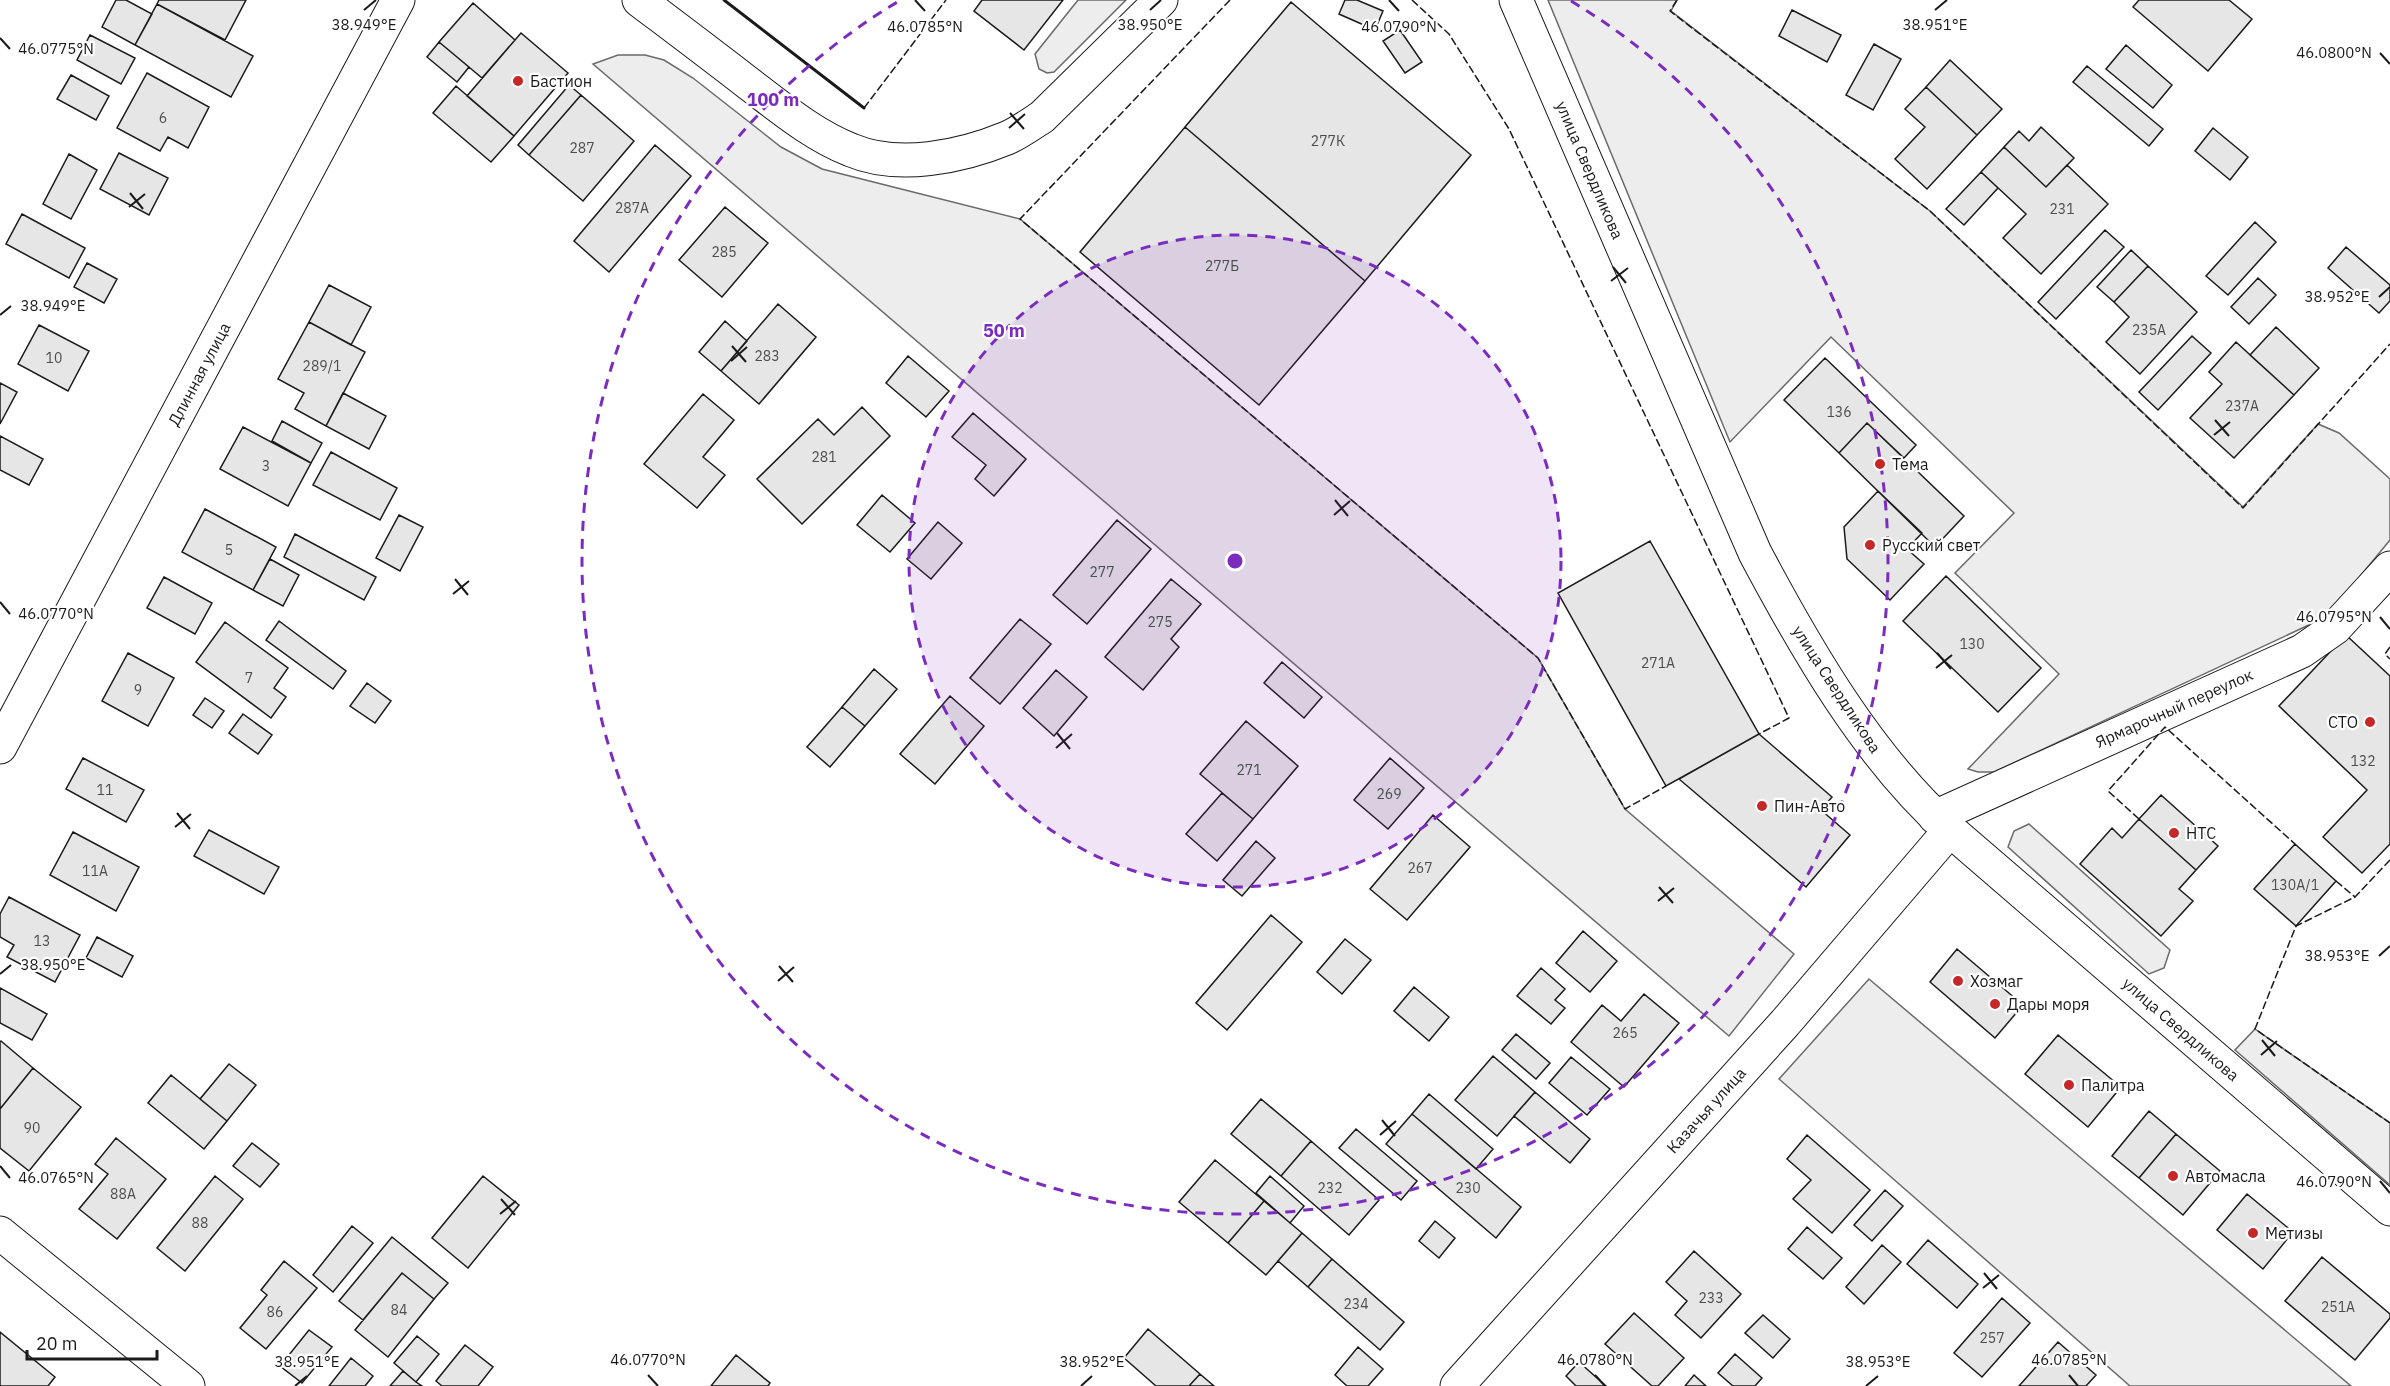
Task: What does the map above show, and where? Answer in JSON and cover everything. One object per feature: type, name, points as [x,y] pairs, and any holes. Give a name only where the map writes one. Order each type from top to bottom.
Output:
[{"type":"street","name":"Длинная улица","points":[[0,747],[398,0]]},
{"type":"street","points":[[639,0],[803,124],[851,151],[892,160],[922,159],[982,147],[1009,137],[1027,127],[1042,117],[1161,0]]},
{"type":"street","name":"улица Свердликова","points":[[1516,0],[1755,553],[1797,628],[1851,715],[1884,761],[1943,823],[2390,1209]]},
{"type":"street","name":"Ярмарочный переулок","points":[[1943,823],[2302,651],[2335,628],[2390,568]]},
{"type":"street","name":"Казачья улица","points":[[1457,1386],[1785,1023],[1943,823]]},
{"type":"street","points":[[0,1233],[188,1386]]},
{"type":"shaded area","points":[[1078,0],[1126,0],[1054,72],[1047,73],[1039,69],[1035,54]]},
{"type":"shaded area","points":[[1548,0],[1677,0],[1671,11],[1930,211],[2243,507],[2318,424],[2339,433],[2390,479],[2390,540],[2333,609],[2311,624],[1994,772],[1978,772],[1968,769],[2059,674],[1955,573],[2014,513],[1831,337],[1730,442]]},
{"type":"shaded area","points":[[618,55],[645,55],[664,60],[693,78],[781,147],[822,169],[1020,219],[1538,658],[1625,809],[1794,954],[1729,1036],[593,64]]},
{"type":"shaded area","points":[[2029,824],[2170,950],[2164,968],[2149,974],[2008,847],[2014,831]]},
{"type":"shaded area","points":[[1869,979],[2351,1386],[2130,1386],[1779,1079]]},
{"type":"shaded area","points":[[2255,1029],[2390,1123],[2390,1185],[2235,1050]]},
{"type":"building","points":[[116,0],[126,0],[152,14],[135,45],[102,27]]},
{"type":"building","points":[[159,0],[246,0],[225,40],[157,4]]},
{"type":"building","points":[[982,0],[1063,0],[1024,50],[974,11]]},
{"type":"building","points":[[1345,0],[1357,0],[1383,11],[1375,30],[1339,14]]},
{"type":"building","points":[[2139,0],[2229,0],[2252,19],[2208,71],[2133,7]]},
{"type":"building","points":[[1291,2],[1471,155],[1365,281],[1185,127]]},
{"type":"building","points":[[473,3],[515,40],[482,78],[439,42]]},
{"type":"building","points":[[157,4],[253,56],[231,97],[135,45]]},
{"type":"building","points":[[1792,10],[1841,35],[1827,62],[1779,36]]},
{"type":"building","points":[[1400,30],[1422,62],[1405,73],[1383,41]]},
{"type":"building","points":[[521,33],[568,73],[514,136],[467,96]]},
{"type":"building","points":[[90,35],[135,58],[121,84],[77,60]]},
{"type":"building","points":[[439,42],[469,67],[457,82],[427,57]]},
{"type":"building","points":[[1874,44],[1901,59],[1873,110],[1846,95]]},
{"type":"building","points":[[2126,45],[2172,85],[2153,108],[2106,69]]},
{"type":"building","points":[[1950,60],[2002,109],[1977,135],[1926,87]]},
{"type":"building","points":[[2087,66],[2163,129],[2149,146],[2073,82]]},
{"type":"building","points":[[147,73],[209,107],[188,148],[168,137],[160,151],[117,128]]},
{"type":"building","points":[[71,75],[109,96],[96,120],[57,99]]},
{"type":"building","points":[[569,85],[581,95],[529,155],[518,145]]},
{"type":"building","points":[[456,86],[514,136],[491,162],[433,113]]},
{"type":"building","points":[[1926,87],[1977,135],[1927,189],[1895,159],[1925,127],[1905,109]]},
{"type":"building","points":[[581,95],[634,141],[583,201],[529,155]]},
{"type":"building","points":[[1185,127],[1365,281],[1259,405],[1080,252]]},
{"type":"building","points":[[2041,127],[2074,158],[2046,187],[2004,147],[2019,131],[2029,141]]},
{"type":"building","points":[[2213,128],[2248,157],[2230,180],[2195,151]]},
{"type":"building","points":[[655,145],[691,176],[609,272],[574,241]]},
{"type":"building","points":[[2004,147],[2046,187],[2067,165],[2108,204],[2041,274],[2003,238],[2026,214],[1981,172]]},
{"type":"building","points":[[119,153],[168,178],[149,215],[100,189]]},
{"type":"building","points":[[69,154],[97,170],[71,219],[43,204]]},
{"type":"building","points":[[1981,172],[1998,188],[1964,225],[1946,209]]},
{"type":"building","points":[[725,207],[768,243],[722,297],[679,260]]},
{"type":"building","points":[[22,214],[85,248],[69,278],[6,244]]},
{"type":"building","points":[[2255,222],[2276,242],[2228,295],[2206,276]]},
{"type":"building","points":[[2105,230],[2124,247],[2056,319],[2038,302]]},
{"type":"building","points":[[2346,247],[2390,285],[2390,301],[2379,313],[2328,268]]},
{"type":"building","points":[[2131,250],[2148,266],[2114,302],[2097,287]]},
{"type":"building","points":[[87,263],[117,279],[104,303],[74,287]]},
{"type":"building","points":[[2148,266],[2197,312],[2140,374],[2106,342],[2129,317],[2114,302]]},
{"type":"building","points":[[2258,278],[2276,295],[2249,324],[2231,307]]},
{"type":"building","points":[[329,285],[371,307],[351,345],[309,322]]},
{"type":"building","points":[[778,304],[816,337],[759,404],[721,371]]},
{"type":"building","points":[[725,321],[747,341],[721,371],[699,352]]},
{"type":"building","points":[[309,322],[365,352],[326,426],[295,409],[304,393],[278,379]]},
{"type":"building","points":[[39,325],[89,351],[68,391],[18,364]]},
{"type":"building","points":[[2276,327],[2319,368],[2294,395],[2250,355]]},
{"type":"building","points":[[2192,336],[2211,353],[2158,410],[2139,392]]},
{"type":"building","points":[[2236,342],[2294,395],[2234,458],[2190,418],[2222,384],[2209,372]]},
{"type":"building","points":[[908,356],[949,391],[926,417],[886,383]]},
{"type":"building","points":[[1825,358],[1916,445],[1904,458],[1867,423],[1839,453],[1784,400]]},
{"type":"building","points":[[0,383],[17,392],[0,424]]},
{"type":"building","points":[[343,393],[386,416],[369,449],[326,426]]},
{"type":"building","points":[[703,394],[734,420],[703,457],[725,475],[697,508],[644,464]]},
{"type":"building","points":[[862,407],[890,436],[802,524],[757,479],[818,419],[834,435]]},
{"type":"building","points":[[973,413],[1026,459],[994,496],[975,479],[986,465],[952,437]]},
{"type":"building","points":[[282,421],[322,443],[311,463],[272,441]]},
{"type":"building","points":[[1867,423],[1964,516],[1935,547],[1839,453]]},
{"type":"building","points":[[243,427],[311,463],[288,506],[220,469]]},
{"type":"building","points":[[0,436],[43,459],[29,485],[0,470]]},
{"type":"building","points":[[331,452],[397,488],[380,520],[313,485]]},
{"type":"building","points":[[1878,491],[1922,533],[1907,549],[1924,564],[1890,600],[1847,559],[1844,527]]},
{"type":"building","points":[[882,495],[915,523],[890,552],[857,525]]},
{"type":"building","points":[[205,509],[276,547],[253,590],[182,552]]},
{"type":"building","points":[[399,515],[423,527],[400,571],[376,558]]},
{"type":"building","points":[[1117,520],[1151,549],[1087,624],[1053,595]]},
{"type":"building","points":[[938,522],[962,543],[931,579],[907,559]]},
{"type":"building","points":[[295,534],[376,577],[364,600],[284,557]]},
{"type":"building","points":[[1650,541],[1759,734],[1666,786],[1558,593]]},
{"type":"building","points":[[270,559],[299,575],[283,606],[253,590]]},
{"type":"building","points":[[1946,576],[2041,668],[1998,712],[1903,621]]},
{"type":"building","points":[[164,577],[212,603],[195,634],[147,608]]},
{"type":"building","points":[[1171,579],[1201,604],[1171,639],[1179,647],[1143,690],[1105,657]]},
{"type":"building","points":[[1020,619],[1051,644],[1000,704],[970,678]]},
{"type":"building","points":[[279,621],[346,671],[333,689],[266,640]]},
{"type":"building","points":[[225,622],[288,668],[274,688],[286,697],[271,718],[196,662]]},
{"type":"building","points":[[2346,635],[2390,676],[2390,844],[2362,873],[2323,837],[2367,790],[2279,706]]},
{"type":"building","points":[[128,653],[174,678],[148,726],[102,701]]},
{"type":"building","points":[[1282,662],[1322,697],[1304,718],[1264,683]]},
{"type":"building","points":[[874,669],[897,689],[865,726],[842,707]]},
{"type":"building","points":[[1056,670],[1087,697],[1054,736],[1023,708]]},
{"type":"building","points":[[367,683],[391,701],[375,723],[350,706]]},
{"type":"building","points":[[950,696],[984,726],[935,784],[900,754]]},
{"type":"building","points":[[205,698],[224,711],[212,728],[193,715]]},
{"type":"building","points":[[842,707],[865,726],[830,767],[807,747]]},
{"type":"building","points":[[243,714],[272,735],[258,754],[229,733]]},
{"type":"building","points":[[1246,721],[1298,766],[1253,819],[1200,774]]},
{"type":"building","points":[[1759,734],[1832,797],[1821,810],[1850,835],[1806,887],[1679,779]]},
{"type":"building","points":[[83,758],[144,790],[126,822],[66,789]]},
{"type":"building","points":[[1390,758],[1424,788],[1388,829],[1354,800]]},
{"type":"building","points":[[1222,793],[1253,819],[1217,861],[1186,834]]},
{"type":"building","points":[[2161,795],[2218,846],[2196,870],[2139,819]]},
{"type":"building","points":[[1433,815],[1470,847],[1407,920],[1370,889]]},
{"type":"building","points":[[2139,819],[2196,870],[2179,889],[2193,901],[2161,936],[2080,864],[2112,828],[2122,838]]},
{"type":"building","points":[[209,830],[279,867],[264,894],[194,856]]},
{"type":"building","points":[[73,832],[139,867],[116,911],[50,875]]},
{"type":"building","points":[[1256,841],[1275,858],[1242,896],[1223,880]]},
{"type":"building","points":[[2295,844],[2336,881],[2296,926],[2254,889]]},
{"type":"building","points":[[9,897],[80,935],[55,982],[7,957],[14,945],[0,937],[0,914]]},
{"type":"building","points":[[1271,915],[1302,942],[1227,1030],[1196,1003]]},
{"type":"building","points":[[1583,931],[1617,961],[1590,992],[1556,963]]},
{"type":"building","points":[[97,937],[133,956],[122,977],[86,958]]},
{"type":"building","points":[[1345,939],[1371,960],[1342,994],[1317,972]]},
{"type":"building","points":[[1957,949],[2023,1005],[1995,1038],[1930,982]]},
{"type":"building","points":[[1541,968],[1565,989],[1555,1000],[1565,1008],[1551,1024],[1517,996]]},
{"type":"building","points":[[1414,987],[1449,1017],[1429,1041],[1394,1011]]},
{"type":"building","points":[[0,988],[47,1014],[32,1040],[0,1023]]},
{"type":"building","points":[[1644,994],[1679,1023],[1624,1087],[1571,1042],[1602,1005],[1621,1021]]},
{"type":"building","points":[[1516,1034],[1550,1063],[1536,1079],[1502,1050]]},
{"type":"building","points":[[2058,1035],[2121,1087],[2088,1127],[2025,1074]]},
{"type":"building","points":[[0,1042],[33,1068],[0,1109]]},
{"type":"building","points":[[1493,1056],[1535,1092],[1497,1136],[1455,1100]]},
{"type":"building","points":[[1571,1057],[1610,1089],[1587,1115],[1549,1083]]},
{"type":"building","points":[[229,1064],[256,1085],[227,1121],[200,1099]]},
{"type":"building","points":[[33,1068],[81,1107],[29,1171],[0,1148],[0,1109]]},
{"type":"building","points":[[171,1075],[227,1121],[204,1149],[148,1103]]},
{"type":"building","points":[[1535,1092],[1590,1139],[1570,1163],[1514,1116]]},
{"type":"building","points":[[1429,1094],[1493,1149],[1476,1169],[1412,1114]]},
{"type":"building","points":[[1261,1099],[1311,1141],[1281,1176],[1231,1134]]},
{"type":"building","points":[[2149,1111],[2176,1134],[2139,1178],[2112,1156]]},
{"type":"building","points":[[1412,1114],[1521,1207],[1496,1238],[1386,1144]]},
{"type":"building","points":[[1356,1129],[1417,1181],[1401,1200],[1339,1148]]},
{"type":"building","points":[[2176,1134],[2220,1171],[2183,1215],[2139,1178]]},
{"type":"building","points":[[1807,1135],[1870,1190],[1832,1233],[1793,1199],[1811,1180],[1787,1159]]},
{"type":"building","points":[[116,1138],[166,1179],[117,1239],[79,1209],[108,1174],[95,1164]]},
{"type":"building","points":[[1311,1141],[1379,1200],[1349,1235],[1281,1176]]},
{"type":"building","points":[[252,1143],[279,1164],[260,1187],[233,1166]]},
{"type":"building","points":[[1215,1160],[1264,1201],[1228,1243],[1179,1202]]},
{"type":"building","points":[[215,1176],[243,1199],[185,1271],[157,1248]]},
{"type":"building","points":[[483,1176],[519,1205],[468,1268],[432,1238]]},
{"type":"building","points":[[1270,1176],[1304,1206],[1290,1223],[1256,1193]]},
{"type":"building","points":[[1885,1190],[1903,1206],[1872,1241],[1854,1225]]},
{"type":"building","points":[[2247,1194],[2293,1232],[2263,1269],[2217,1230]]},
{"type":"building","points":[[1264,1201],[1302,1233],[1266,1275],[1228,1243]]},
{"type":"building","points":[[1435,1221],[1455,1238],[1439,1258],[1419,1241]]},
{"type":"building","points":[[352,1226],[373,1243],[333,1292],[313,1275]]},
{"type":"building","points":[[1807,1227],[1842,1258],[1823,1279],[1788,1249]]},
{"type":"building","points":[[1302,1233],[1332,1259],[1308,1287],[1278,1261]]},
{"type":"building","points":[[392,1237],[448,1283],[434,1299],[402,1273],[363,1320],[339,1301]]},
{"type":"building","points":[[1928,1240],[1978,1284],[1957,1308],[1907,1264]]},
{"type":"building","points":[[1882,1245],[1901,1262],[1864,1304],[1846,1287]]},
{"type":"building","points":[[1694,1251],[1741,1294],[1701,1338],[1675,1315],[1687,1301],[1666,1282]]},
{"type":"building","points":[[2322,1257],[2390,1314],[2390,1318],[2355,1360],[2285,1301]]},
{"type":"building","points":[[1332,1259],[1404,1322],[1380,1350],[1308,1287]]},
{"type":"building","points":[[284,1261],[317,1288],[266,1349],[240,1328],[267,1295],[261,1290]]},
{"type":"building","points":[[402,1273],[434,1299],[388,1357],[355,1330]]},
{"type":"building","points":[[2002,1298],[2030,1323],[1982,1377],[1954,1353]]},
{"type":"building","points":[[1634,1313],[1684,1358],[1658,1386],[1652,1386],[1605,1344]]},
{"type":"building","points":[[1763,1315],[1790,1339],[1773,1358],[1745,1333]]},
{"type":"building","points":[[1148,1329],[1200,1374],[1189,1386],[1156,1386],[1124,1358]]},
{"type":"building","points":[[309,1330],[332,1347],[302,1383],[280,1366]]},
{"type":"building","points":[[0,1332],[55,1377],[48,1386],[0,1386]]},
{"type":"building","points":[[417,1336],[439,1354],[416,1382],[394,1363]]},
{"type":"building","points":[[2058,1342],[2096,1375],[2086,1386],[2019,1386]]},
{"type":"building","points":[[465,1345],[493,1367],[478,1386],[442,1386],[436,1381]]},
{"type":"building","points":[[1358,1347],[1383,1369],[1368,1386],[1347,1386],[1335,1375]]},
{"type":"building","points":[[1735,1354],[1762,1378],[1755,1386],[1733,1386],[1718,1373]]},
{"type":"building","points":[[736,1355],[770,1383],[768,1386],[711,1386]]},
{"type":"building","points":[[351,1358],[373,1376],[365,1386],[329,1386]]},
{"type":"building","points":[[1579,1362],[1606,1386],[1576,1386],[1566,1376]]},
{"type":"building","points":[[403,1371],[416,1382],[422,1386],[390,1386]]},
{"type":"building","points":[[1200,1374],[1214,1386],[1189,1386]]},
{"type":"building","points":[[1694,1375],[1706,1386],[1685,1386]]},
{"type":"fence","points":[[864,108],[946,0]]},
{"type":"fence","points":[[1230,0],[1020,219],[1538,658],[1625,809],[1666,786]]},
{"type":"fence","points":[[1412,0],[1449,34],[1509,129],[1789,718],[1759,734]]},
{"type":"fence","points":[[1677,0],[1670,11],[1930,211],[2243,508],[2390,344]]},
{"type":"fence","points":[[2390,647],[2385,654],[2390,659]]},
{"type":"fence","points":[[2139,819],[2108,791],[2165,727],[2295,844]]},
{"type":"fence","points":[[2390,860],[2355,897],[2296,926],[2255,1029],[2390,1123]]},
{"type":"fence","points":[[2336,881],[2355,897]]},
{"type":"wall","points":[[724,0],[864,108]]},
{"type":"place","name":"Бастион","points":[[518,81]]},
{"type":"place","name":"Тема","points":[[1880,464]]},
{"type":"place","name":"Русский свет","points":[[1870,545]]},
{"type":"place","name":"СТО","points":[[2370,722]]},
{"type":"place","name":"Пин-Авто","points":[[1762,806]]},
{"type":"place","name":"НТС","points":[[2174,833]]},
{"type":"place","name":"Хозмаг","points":[[1958,981]]},
{"type":"place","name":"Дары моря","points":[[1995,1004]]},
{"type":"place","name":"Палитра","points":[[2069,1085]]},
{"type":"place","name":"Автомасла","points":[[2173,1176]]},
{"type":"place","name":"Метизы","points":[[2253,1233]]}]
